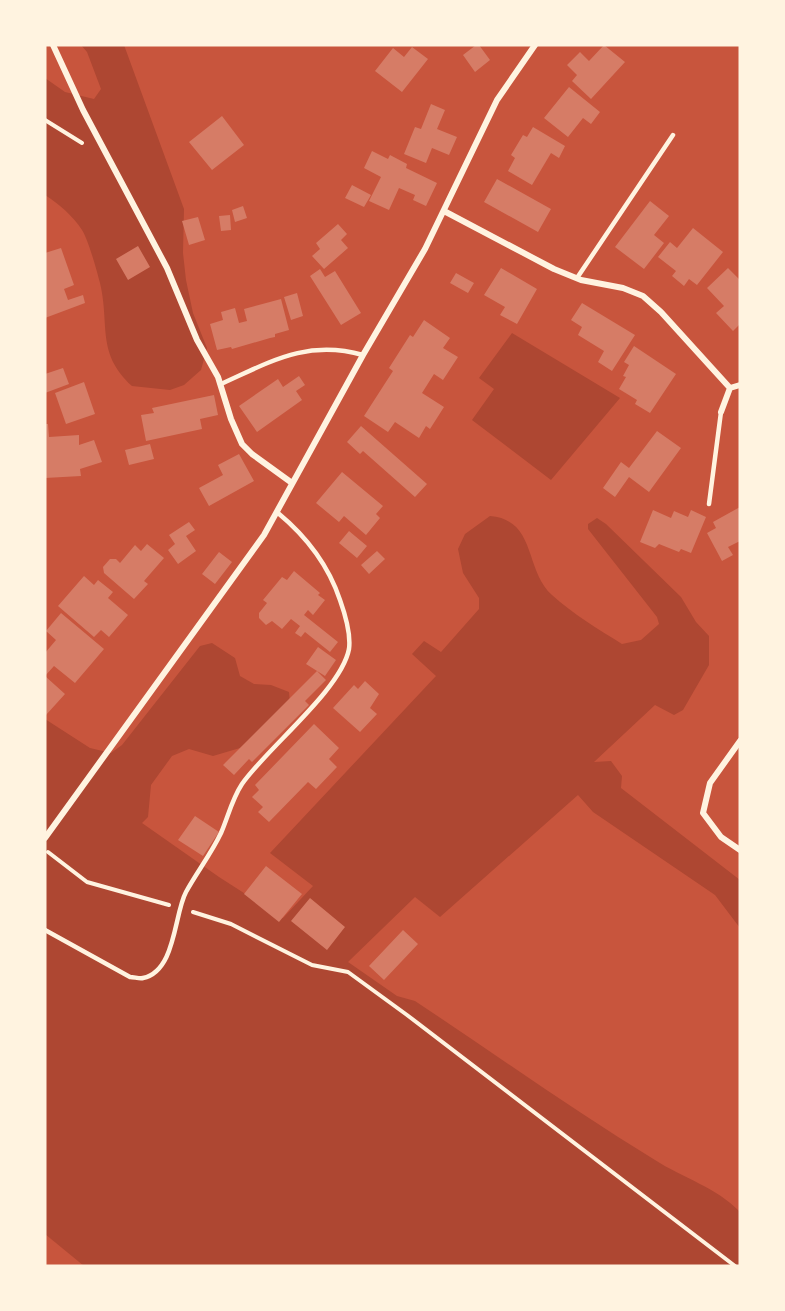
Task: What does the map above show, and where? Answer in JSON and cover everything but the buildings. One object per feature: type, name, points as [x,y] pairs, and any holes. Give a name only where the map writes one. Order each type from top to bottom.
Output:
[{"type":"street","points":[[53,45],[83,110],[154,241],[197,340],[220,384],[231,420],[242,444],[292,483]]},
{"type":"street","points":[[45,838],[258,545],[278,513],[292,483],[363,355],[425,249],[497,100],[535,45]]},
{"type":"street","points":[[444,211],[554,269],[577,278],[623,288],[643,296],[661,312],[730,388]]},
{"type":"street","points":[[730,388],[740,385]]},
{"type":"street","points":[[721,412],[730,388]]},
{"type":"street","points":[[740,741],[710,783],[703,813],[721,837],[740,850]]},
{"type":"lane","points":[[577,278],[673,135]]},
{"type":"lane","points":[[220,384],[299,351],[340,349],[363,355]]},
{"type":"lane","points":[[709,504],[721,412]]},
{"type":"lane","points":[[45,930],[130,977],[144,978],[154,972],[166,958],[184,896],[221,832],[232,802],[243,783],[341,669],[349,647],[348,630],[335,585],[321,559],[300,533],[278,513]]},
{"type":"path","points":[[45,120],[83,143]]},
{"type":"path","points":[[45,850],[87,882],[231,924],[312,965],[348,972],[735,1266]]},
{"type":"shaded area","points":[[81,45],[124,45],[184,209],[183,253],[186,280],[193,313],[207,348],[201,370],[184,385],[170,390],[132,386],[113,362],[106,338],[100,283],[84,234],[70,215],[45,195],[45,78],[65,92],[94,99],[101,89],[87,52]]},
{"type":"shaded area","points":[[512,333],[620,398],[551,480],[472,420],[494,389],[479,378]]},
{"type":"shaded area","points":[[490,516],[505,520],[516,527],[523,536],[543,585],[560,602],[622,644],[641,640],[659,624],[657,617],[588,529],[588,524],[597,518],[681,597],[696,622],[709,636],[709,665],[683,710],[674,715],[655,705],[594,762],[611,761],[622,776],[621,788],[740,880],[740,928],[715,895],[593,812],[578,795],[440,917],[415,897],[348,962],[397,996],[415,1001],[624,1141],[731,1203],[740,1212],[740,1266],[84,1266],[45,1234],[45,719],[90,748],[111,753],[122,745],[200,646],[212,643],[235,658],[240,676],[254,684],[271,685],[289,692],[290,703],[240,748],[213,756],[189,749],[172,756],[151,785],[148,817],[142,823],[283,918],[313,886],[270,853],[436,676],[412,654],[424,641],[441,652],[479,609],[479,598],[463,573],[458,549],[465,534]]}]
